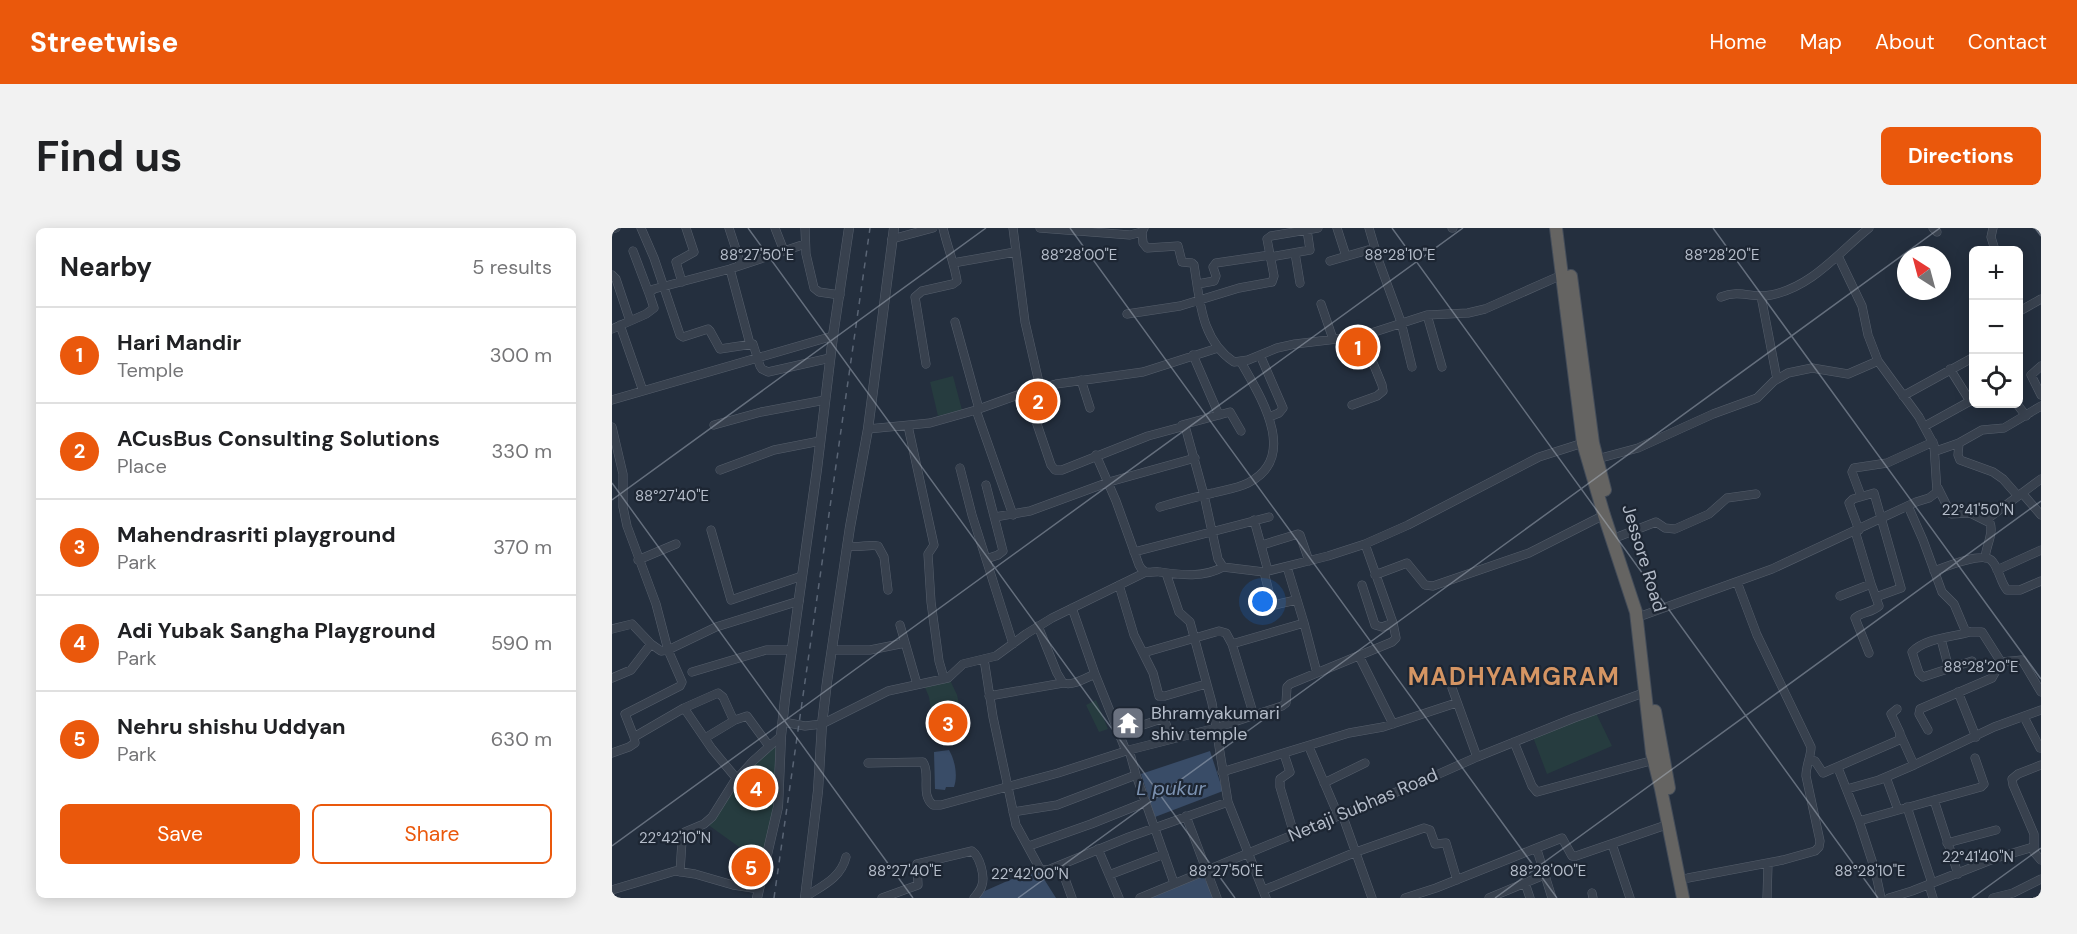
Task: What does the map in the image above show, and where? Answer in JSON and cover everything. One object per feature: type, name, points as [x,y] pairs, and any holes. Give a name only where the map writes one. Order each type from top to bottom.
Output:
[{"type":"highway","points":[[1556,228],[1566,273],[1583,443],[1636,612],[1654,760],[1683,898]]},
{"type":"highway","name":"Jessore Road","points":[[1564,228],[1566,273],[1593,443],[1644,615],[1661,747],[1691,898]]},
{"type":"street","points":[[641,228],[680,335],[683,337],[708,330],[720,349],[724,350],[750,344]]},
{"type":"street","points":[[682,282],[676,262],[694,252],[686,228]]},
{"type":"street","points":[[729,228],[741,265]]},
{"type":"street","points":[[775,228],[784,251]]},
{"type":"street","points":[[805,228],[805,244],[814,288],[819,292],[840,296]]},
{"type":"street","points":[[612,890],[655,876],[680,872],[695,874],[758,893],[778,807],[781,736],[791,650],[832,336],[849,228]]},
{"type":"street","points":[[805,898],[818,791],[822,724],[868,429],[894,228]]},
{"type":"street","points":[[892,239],[933,228]]},
{"type":"street","points":[[926,364],[915,297],[922,291],[957,283],[943,228]]},
{"type":"street","points":[[1013,228],[1026,328],[1040,387]]},
{"type":"street","points":[[1040,228],[1130,235],[1143,230],[1143,243],[1147,248],[1178,246],[1182,262],[1194,265],[1206,326],[1218,348],[1234,362],[1241,362],[1295,344],[1362,336],[1427,315],[1468,313],[1485,309],[1566,273]]},
{"type":"street","points":[[1337,228],[1346,256]]},
{"type":"street","points":[[1369,228],[1401,322],[1412,367]]},
{"type":"street","points":[[1720,297],[1732,293],[1761,296],[1775,294],[1803,283],[1815,276],[1869,228]]},
{"type":"street","points":[[1993,228],[1991,237],[1994,246]]},
{"type":"street","points":[[1126,314],[1171,308],[1239,288],[1272,282],[1275,278],[1270,256],[1267,242],[1268,237],[1311,229],[1311,248],[1308,251],[1295,253],[1270,256],[1216,263],[1213,267],[1216,276],[1214,281],[1198,284]]},
{"type":"street","points":[[650,296],[651,290],[730,269],[805,244]]},
{"type":"street","points":[[1330,261],[1375,248]]},
{"type":"street","points":[[633,250],[654,308],[616,327],[643,391]]},
{"type":"street","points":[[953,264],[1015,252]]},
{"type":"street","points":[[1295,253],[1300,283]]},
{"type":"street","points":[[1838,256],[1862,306],[1868,335],[1878,361],[1925,426],[1933,442],[1936,451],[1938,488],[1951,514],[1970,513],[1990,523],[1992,531],[1985,558]]},
{"type":"street","points":[[730,269],[750,344],[753,344],[762,369],[768,372],[830,358]]},
{"type":"street","points":[[612,275],[616,279],[630,321]]},
{"type":"street","points":[[1761,296],[1777,379]]},
{"type":"street","points":[[2023,310],[2041,299]]},
{"type":"street","points":[[1321,304],[1333,339]]},
{"type":"street","points":[[1427,315],[1442,367]]},
{"type":"street","points":[[955,322],[977,409],[1013,515]]},
{"type":"street","points":[[612,400],[832,336]]},
{"type":"street","points":[[1352,405],[1377,396],[1383,391],[1362,336]]},
{"type":"street","points":[[868,429],[930,423],[1040,387],[1143,372],[1218,348]]},
{"type":"street","points":[[1193,355],[1219,415]]},
{"type":"street","points":[[1260,355],[1282,408],[1279,413],[1269,417]]},
{"type":"street","points":[[1903,396],[1969,360]]},
{"type":"street","points":[[1597,459],[1638,448],[1713,414],[1757,398],[1777,379],[1788,373],[1805,368],[1848,374],[1878,361]]},
{"type":"street","points":[[1160,507],[1251,482],[1264,470],[1273,455],[1274,446],[1269,417],[1264,403],[1241,362]]},
{"type":"street","points":[[2041,366],[2031,375],[2041,394]]},
{"type":"street","points":[[1950,369],[1969,396]]},
{"type":"street","points":[[1081,380],[1090,408]]},
{"type":"street","points":[[1026,392],[1045,451],[1051,465],[1056,470],[1062,470],[1096,455],[1182,425],[1230,412],[1241,431]]},
{"type":"street","points":[[714,425],[761,412],[825,400]]},
{"type":"street","points":[[1925,426],[1969,402]]},
{"type":"street","points":[[1936,451],[1959,443],[1982,430],[2004,428],[2041,406]]},
{"type":"street","points":[[2020,408],[2026,416]]},
{"type":"street","points":[[1182,425],[1187,428],[1211,532],[1218,559],[1223,567]]},
{"type":"street","points":[[908,426],[934,545],[928,554],[931,602],[939,661],[944,678]]},
{"type":"street","points":[[612,427],[623,474],[624,515],[638,560],[662,622],[668,650],[682,682],[680,686],[625,714],[635,743],[612,753]]},
{"type":"street","points":[[720,470],[774,450],[820,441]]},
{"type":"street","points":[[1861,496],[1852,472],[1854,468],[1887,463],[1933,442]]},
{"type":"street","points":[[783,722],[805,726],[822,724],[880,694],[952,675],[963,664],[996,656],[1038,626],[1146,572],[1200,574],[1223,567],[1266,572],[1365,544],[1408,525],[1525,464],[1583,443]]},
{"type":"street","points":[[1959,443],[1960,460],[1993,472],[2041,515]]},
{"type":"street","points":[[1096,455],[1109,482],[1139,565],[1146,572]]},
{"type":"street","points":[[995,517],[1040,508],[1109,482],[1195,458]]},
{"type":"street","points":[[960,468],[972,515],[1013,644]]},
{"type":"street","points":[[1986,520],[2041,479]]},
{"type":"street","points":[[986,485],[1003,551],[986,559]]},
{"type":"street","points":[[1644,615],[1772,569],[1929,498],[1937,492],[1938,488]]},
{"type":"street","points":[[1869,653],[1855,618],[1879,606],[1871,584],[1849,503],[1852,499],[1874,493],[1901,588],[1876,597]]},
{"type":"street","points":[[1620,536],[1656,522],[1665,528],[1675,529],[1709,514],[1727,498],[1756,494]]},
{"type":"street","points":[[1908,506],[1942,592],[1954,604],[1962,625],[1970,632]]},
{"type":"street","points":[[1375,574],[1407,563],[1425,585],[1433,586],[1529,553],[1604,515]]},
{"type":"street","points":[[1134,552],[1269,516]]},
{"type":"street","points":[[1254,520],[1262,545],[1272,604],[1296,600]]},
{"type":"street","points":[[711,530],[731,600],[802,576]]},
{"type":"street","points":[[1262,545],[1298,534],[1309,561]]},
{"type":"street","points":[[638,560],[676,544]]},
{"type":"street","points":[[868,763],[923,762],[926,769],[927,798],[933,805],[1008,786],[1215,724],[1254,716],[1282,705],[1286,703],[1287,687],[1290,684],[1394,641],[1396,635],[1393,623],[1365,544]]},
{"type":"street","points":[[848,546],[860,548],[878,546],[884,556],[888,590]]},
{"type":"street","points":[[1996,570],[2041,550]]},
{"type":"street","points":[[1934,571],[1965,561],[1985,558],[1991,560],[2007,590],[2020,590],[2041,581]]},
{"type":"street","points":[[1287,567],[1317,673]]},
{"type":"street","points":[[1166,573],[1179,612],[1190,622],[1215,724],[1228,802],[1265,894],[1356,852],[1420,828],[1428,828],[1435,844],[1444,842],[1448,845],[1457,880]]},
{"type":"street","points":[[1688,878],[1768,864],[1810,853],[1819,847],[1820,841],[1806,776],[1811,747],[1757,635],[1737,582]]},
{"type":"street","points":[[1840,596],[1871,584]]},
{"type":"street","points":[[1119,585],[1134,634],[1153,673],[1159,696],[1206,684]]},
{"type":"street","points":[[1362,585],[1375,625],[1382,627],[1393,623]]},
{"type":"street","points":[[612,629],[632,624],[651,644],[661,651],[668,650],[716,627],[799,601]]},
{"type":"street","points":[[1072,608],[1095,675],[1137,775],[1174,883]]},
{"type":"street","points":[[1232,644],[1304,623]]},
{"type":"street","points":[[900,625],[917,684]]},
{"type":"street","points":[[1038,626],[1057,673],[1064,683]]},
{"type":"street","points":[[1143,653],[1194,637],[1223,631],[1232,644],[1254,716]]},
{"type":"street","points":[[1972,661],[1923,677],[1919,673],[1912,652],[1941,639],[1978,631],[1986,636],[2001,662]]},
{"type":"street","points":[[1941,639],[1949,669]]},
{"type":"street","points":[[832,650],[870,650],[905,643]]},
{"type":"street","points":[[612,678],[631,670],[651,644]]},
{"type":"street","points":[[693,672],[765,650],[791,650]]},
{"type":"street","points":[[1359,656],[1393,724]]},
{"type":"street","points":[[984,659],[989,696],[1013,812],[1018,830],[1040,869],[1048,870],[1155,827],[1228,802]]},
{"type":"street","points":[[2001,662],[2022,660],[2038,680],[2041,692]]},
{"type":"street","points":[[1928,730],[1919,714],[1920,709],[1992,678],[2001,662]]},
{"type":"street","points":[[989,696],[1068,684],[1095,675]]},
{"type":"street","points":[[1452,688],[1477,757]]},
{"type":"street","name":"Netaji Subhas Road","points":[[1140,898],[1477,757],[1646,692]]},
{"type":"street","points":[[1958,692],[1976,737]]},
{"type":"street","points":[[634,737],[684,708],[718,693],[723,697],[731,717],[735,720]]},
{"type":"street","points":[[1222,772],[1349,733],[1393,724],[1456,703]]},
{"type":"street","points":[[684,708],[737,779]]},
{"type":"street","points":[[1897,709],[1893,711],[1892,716],[1914,765]]},
{"type":"street","points":[[1847,789],[1887,777],[1994,727],[2041,710]]},
{"type":"street","points":[[705,738],[735,720],[747,716],[769,746]]},
{"type":"street","points":[[2024,717],[2041,749]]},
{"type":"street","points":[[1119,733],[1161,719],[1166,724],[1171,739]]},
{"type":"street","points":[[680,872],[685,832],[712,818],[737,779],[781,736]]},
{"type":"street","points":[[1809,760],[1815,761],[1823,773],[1899,740],[1901,736]]},
{"type":"street","points":[[1514,742],[1532,786],[1537,792],[1654,760]]},
{"type":"street","points":[[1309,747],[1356,852],[1372,898]]},
{"type":"street","points":[[1284,754],[1290,772],[1280,779],[1280,787],[1294,834]]},
{"type":"street","points":[[1859,821],[1963,794],[1983,786],[1975,758]]},
{"type":"street","points":[[1324,783],[1365,763]]},
{"type":"street","points":[[1891,898],[1912,895],[1931,884],[1996,858],[2038,853],[2034,834],[2012,779],[2018,774],[2041,765]]},
{"type":"street","points":[[1838,768],[1859,821],[1875,870],[1881,898]]},
{"type":"street","points":[[1013,812],[1057,805],[1137,775]]},
{"type":"street","points":[[1887,777],[1898,810]]},
{"type":"street","points":[[1934,800],[1958,874]]},
{"type":"street","points":[[1029,846],[1146,802]]},
{"type":"street","points":[[1907,807],[1931,884],[1933,898]]},
{"type":"street","points":[[1186,816],[1217,898]]},
{"type":"street","points":[[1405,898],[1562,838],[1572,856],[1669,824]]},
{"type":"street","points":[[1947,843],[1996,830]]},
{"type":"street","points":[[1612,844],[1630,898]]},
{"type":"street","points":[[1098,849],[1119,898]]},
{"type":"street","points":[[1534,849],[1538,853],[1552,898]]},
{"type":"street","points":[[882,898],[918,885],[917,864],[972,851],[977,855],[983,879],[981,889],[974,898]]},
{"type":"street","points":[[1109,876],[1164,854]]},
{"type":"street","points":[[805,898],[834,878],[844,866],[846,857]]},
{"type":"street","points":[[1767,898],[1768,864]]},
{"type":"street","points":[[1060,865],[1072,898]]},
{"type":"street","points":[[1489,898],[1511,894],[1525,883],[1544,874]]},
{"type":"street","points":[[1993,898],[2014,895],[2041,879]]},
{"type":"street","points":[[1525,883],[1530,898]]},
{"type":"green space","points":[[953,376],[962,410],[938,416],[930,382]]},
{"type":"green space","points":[[950,680],[957,695],[967,737],[936,740],[929,697],[924,685]]},
{"type":"green space","points":[[1096,700],[1108,729],[1099,732],[1086,705]]},
{"type":"green space","points":[[1596,713],[1612,746],[1547,774],[1533,737]]},
{"type":"green space","points":[[779,739],[777,795],[759,889],[733,885],[743,847],[739,847],[707,824],[739,781]]},
{"type":"water","points":[[949,750],[955,768],[954,787],[946,787],[945,790],[935,789],[934,752]]},
{"type":"water","name":"L pukur","points":[[1210,751],[1223,791],[1155,817],[1141,774]]},
{"type":"water","points":[[1037,868],[1056,898],[979,898],[978,894]]},
{"type":"water","points":[[1203,875],[1214,898],[1149,898]]},
{"type":"railway","points":[[774,898],[870,228]]},
{"type":"place","name":"Hari Mandir","points":[[1358,347]]},
{"type":"place","name":"ACusBus Consulting Solutions","points":[[1038,401]]},
{"type":"place","name":"Mahendrasriti playground","points":[[948,723]]},
{"type":"place","name":"Bhramyakumari shiv temple","points":[[1128,723]]},
{"type":"place","name":"Adi Yubak Sangha Playground","points":[[756,788]]},
{"type":"place","name":"Nehru shishu Uddyan","points":[[751,867]]},
{"type":"district","name":"MADHYAMGRAM","points":[[1514,677]]}]
